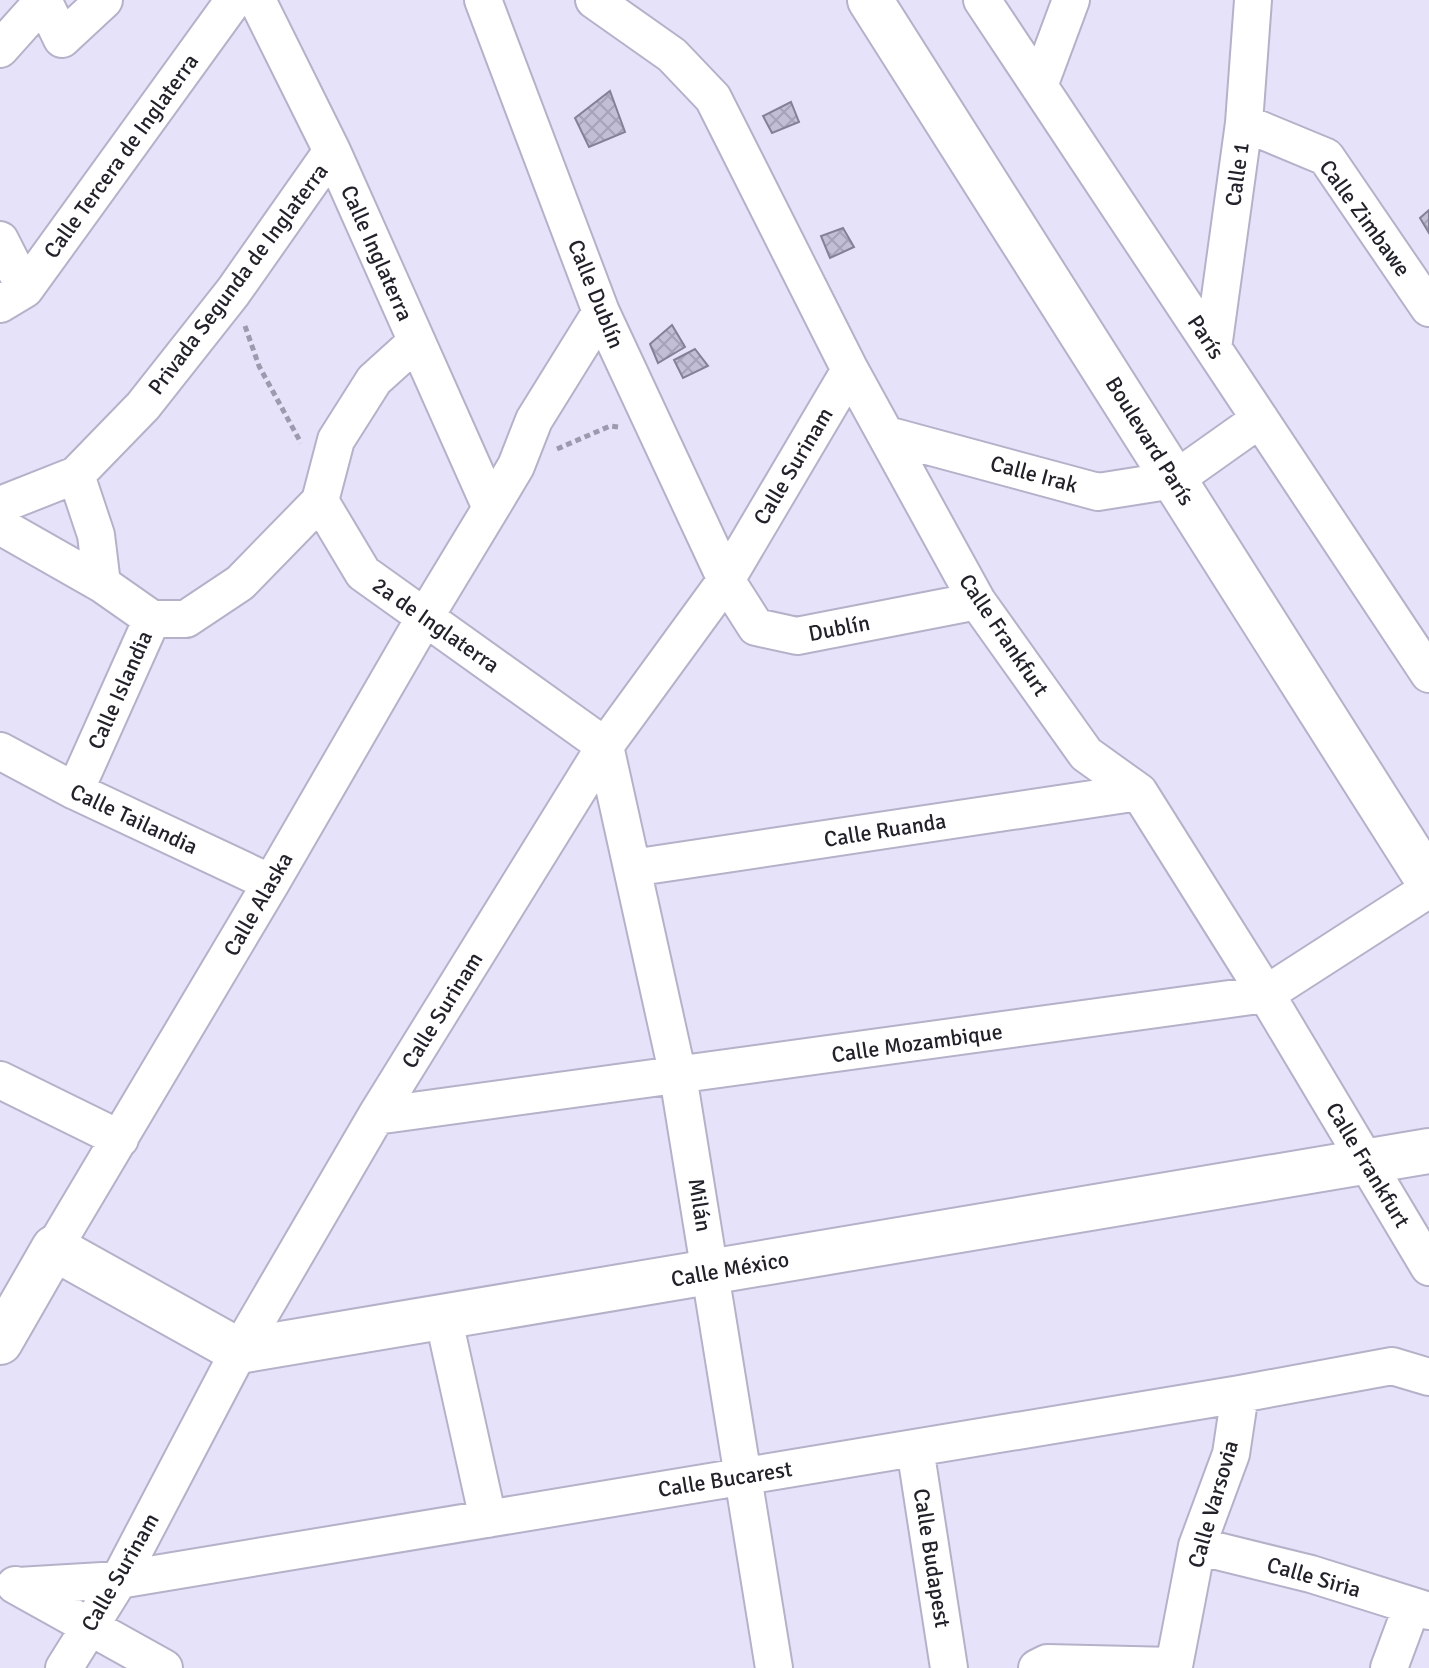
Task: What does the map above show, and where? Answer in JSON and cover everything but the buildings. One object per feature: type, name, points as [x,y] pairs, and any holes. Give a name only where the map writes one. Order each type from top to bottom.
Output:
[{"type":"street","points":[[0,49],[43,0],[62,39],[104,0]]},
{"type":"street","name":"Calle Tercera de Inglaterra","points":[[12,297],[234,0]]},
{"type":"street","name":"Calle Inglaterra","points":[[257,0],[332,151],[491,508]]},
{"type":"street","name":"Calle Dublín","points":[[483,0],[601,312],[726,580]]},
{"type":"street","name":"Calle Frankfurt","points":[[594,0],[672,55],[713,98],[850,370],[977,601],[1086,754],[1139,792],[1266,994],[1429,1267]]},
{"type":"street","name":"Boulevard París","points":[[870,0],[1429,882]]},
{"type":"street","name":"París","points":[[982,0],[1429,674]]},
{"type":"street","points":[[1039,86],[1071,0]]},
{"type":"street","name":"Calle 1","points":[[1213,348],[1244,123],[1253,0]]},
{"type":"street","name":"Calle Zimbawe","points":[[1244,123],[1326,157],[1429,308]]},
{"type":"street","name":"Privada Segunda de Inglaterra","points":[[0,505],[76,475],[143,406],[233,292],[332,151]]},
{"type":"street","points":[[0,240],[12,297]]},
{"type":"street","name":"Calle Alaska","points":[[1,1337],[516,466],[534,420],[601,312]]},
{"type":"street","points":[[152,619],[186,619],[240,583],[320,501],[336,440],[374,380],[416,342]]},
{"type":"street","name":"Calle Surinam","points":[[64,1668],[119,1580],[239,1351],[376,1116],[605,746],[726,580],[850,370]]},
{"type":"street","name":"Calle Irak","points":[[887,435],[1098,492],[1174,480],[1260,419]]},
{"type":"street","points":[[76,475],[96,535],[102,584]]},
{"type":"street","name":"2a de Inglaterra","points":[[320,501],[363,573],[605,746]]},
{"type":"street","name":"Calle Islandia","points":[[0,526],[102,584],[152,619],[75,791]]},
{"type":"street","name":"Dublín","points":[[726,580],[756,627],[797,636],[977,601]]},
{"type":"street","name":"Milán","points":[[605,746],[678,1076],[774,1668]]},
{"type":"street","name":"Calle Tailandia","points":[[0,751],[75,791],[271,883]]},
{"type":"street","name":"Calle Ruanda","points":[[632,868],[1139,792]]},
{"type":"street","name":"Calle Mozambique","points":[[376,1116],[1266,994],[1429,889]]},
{"type":"street","points":[[0,1080],[120,1139]]},
{"type":"street","name":"Calle México","points":[[239,1351],[1429,1151]]},
{"type":"street","points":[[54,1248],[239,1351]]},
{"type":"street","points":[[443,1316],[488,1519]]},
{"type":"street","name":"Calle Bucarest","points":[[9,1581],[119,1580],[1240,1394],[1392,1366],[1429,1377]]},
{"type":"street","name":"Calle Varsovia","points":[[1037,1668],[1047,1663],[1174,1667],[1197,1546],[1231,1454],[1240,1394]]},
{"type":"street","name":"Calle Budapest","points":[[915,1448],[949,1668]]},
{"type":"street","name":"Calle Siria","points":[[1197,1546],[1311,1574],[1421,1608]]},
{"type":"street","points":[[9,1581],[164,1668]]},
{"type":"street","points":[[1389,1668],[1421,1608]]},
{"type":"path","points":[[233,292],[259,366],[304,448]]},
{"type":"path","points":[[516,466],[610,426],[658,434]]}]
